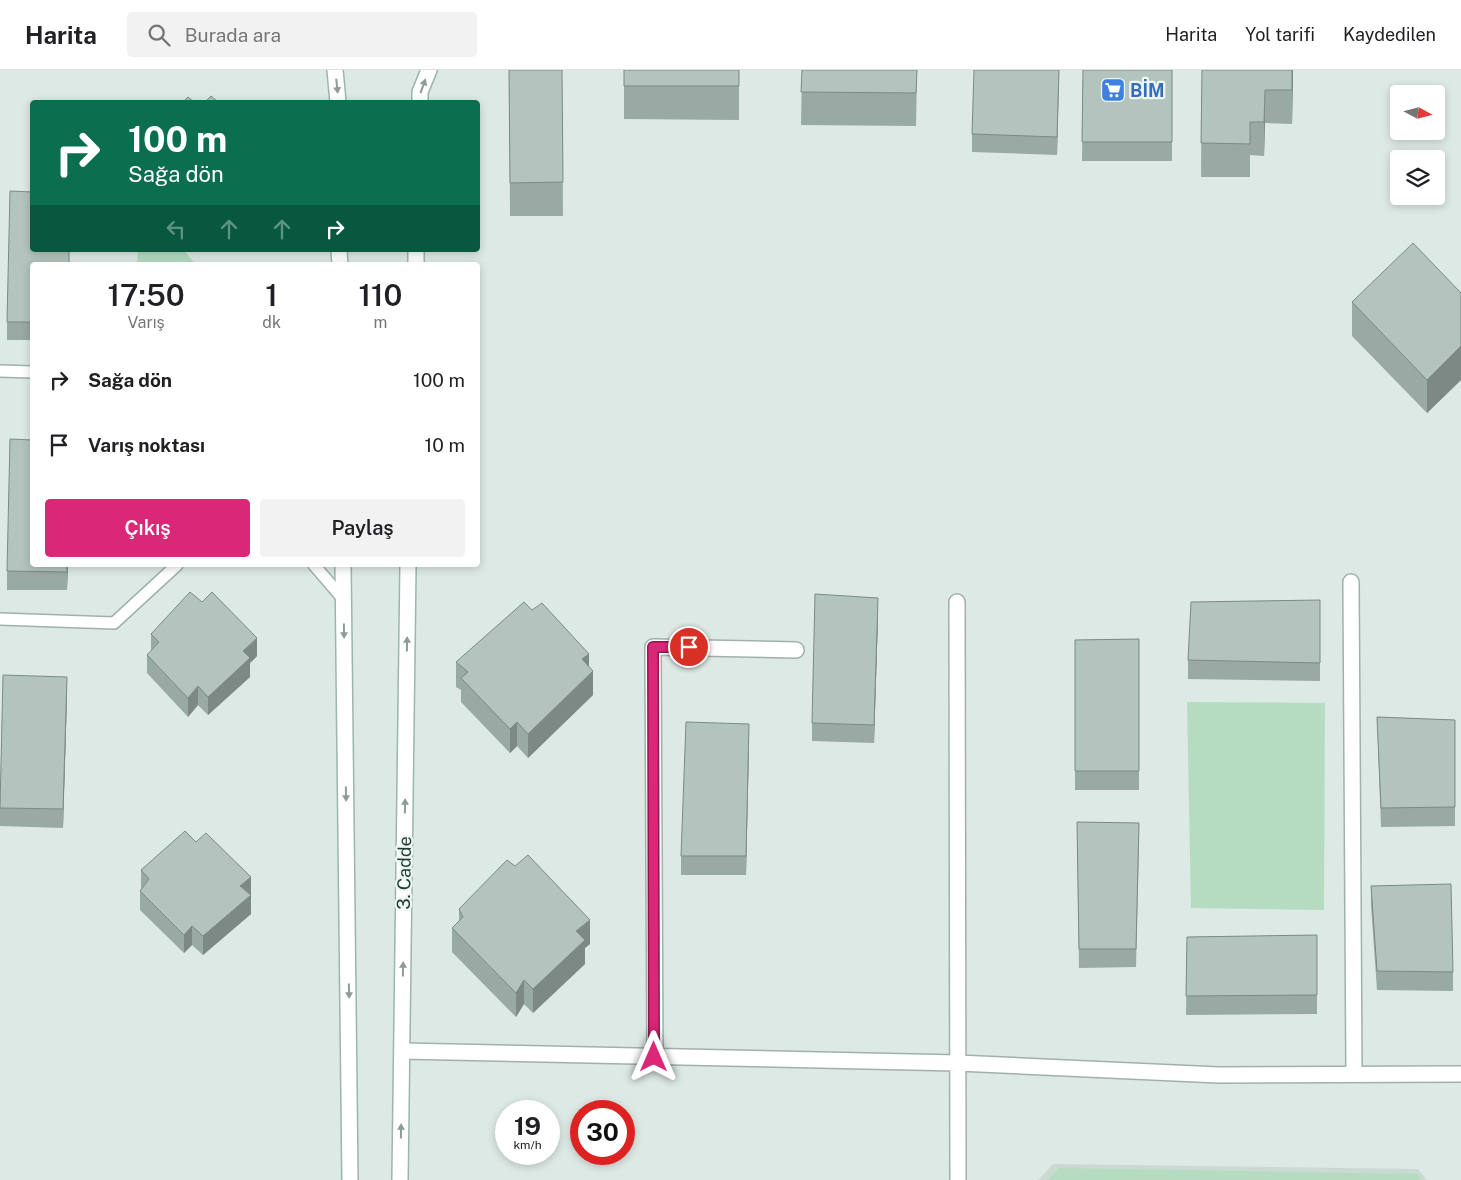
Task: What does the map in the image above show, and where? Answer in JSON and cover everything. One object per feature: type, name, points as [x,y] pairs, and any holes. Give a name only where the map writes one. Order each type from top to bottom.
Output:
[{"type":"street","points":[[334,70],[338,100]]},
{"type":"street","points":[[420,100],[420,92],[429,70]]},
{"type":"street","points":[[343,567],[350,1180]]},
{"type":"street","name":"3. Cadde","points":[[400,1180],[408,567]]},
{"type":"street","points":[[1352,582],[1354,1074]]},
{"type":"street","points":[[957,602],[958,1180]]},
{"type":"street","points":[[654,1057],[653,647],[796,650]]},
{"type":"street","points":[[402,1051],[958,1063],[1219,1075],[1461,1074]]},
{"type":"lane","points":[[0,371],[30,372]]},
{"type":"lane","points":[[0,620],[114,623],[175,567]]},
{"type":"lane","points":[[316,567],[344,600]]},
{"type":"shaded area","points":[[1053,1164],[1418,1169],[1427,1180],[1038,1180]]},
{"type":"green space","points":[[138,252],[186,252],[194,262],[137,262]]},
{"type":"green space","points":[[1187,702],[1325,703],[1324,910],[1191,908]]},
{"type":"green space","points":[[1059,1168],[1417,1174],[1422,1180],[1047,1180]]},
{"type":"building","points":[[509,70],[562,70],[563,182],[510,183]]},
{"type":"building","points":[[624,70],[739,70],[739,86],[624,86]]},
{"type":"building","points":[[802,70],[917,70],[916,93],[801,92]]},
{"type":"building","points":[[974,70],[1059,70],[1057,137],[972,134]]},
{"type":"building","points":[[1083,70],[1172,70],[1172,142],[1082,142]]},
{"type":"building","points":[[1202,70],[1292,70],[1292,90],[1265,90],[1264,122],[1250,122],[1250,144],[1201,143]]},
{"type":"building","points":[[211,96],[216,100],[207,100]]},
{"type":"building","points":[[10,191],[30,192],[30,252],[69,252],[69,262],[30,262],[30,322],[7,322]]},
{"type":"building","points":[[1413,243],[1461,293],[1461,346],[1427,380],[1352,302]]},
{"type":"building","points":[[10,439],[30,440],[30,567],[67,567],[67,572],[7,571]]},
{"type":"building","points":[[190,592],[202,602],[212,592],[257,638],[243,651],[250,658],[208,697],[198,686],[188,698],[147,655],[159,642],[151,634]]},
{"type":"building","points":[[815,594],[878,598],[874,725],[812,723]]},
{"type":"building","points":[[1320,600],[1320,663],[1188,660],[1191,602]]},
{"type":"building","points":[[524,602],[532,610],[542,603],[589,654],[582,659],[593,671],[528,734],[517,722],[510,729],[461,678],[468,672],[456,662]]},
{"type":"building","points":[[1139,639],[1139,771],[1075,771],[1075,640]]},
{"type":"building","points":[[3,675],[67,677],[63,809],[0,808]]},
{"type":"building","points":[[1377,717],[1455,720],[1455,807],[1381,808]]},
{"type":"building","points":[[686,722],[749,724],[746,856],[681,856]]},
{"type":"building","points":[[1077,822],[1139,823],[1136,949],[1079,949]]},
{"type":"building","points":[[185,831],[196,842],[206,833],[251,877],[240,886],[251,895],[203,936],[192,926],[184,935],[140,891],[149,879],[141,870]]},
{"type":"building","points":[[528,855],[590,920],[576,931],[585,940],[533,989],[524,980],[516,993],[452,928],[463,917],[459,909],[507,860],[515,866]]},
{"type":"building","points":[[1451,884],[1453,972],[1377,971],[1371,886]]},
{"type":"building","points":[[1317,935],[1317,995],[1186,996],[1187,937]]},
{"type":"place","name":"BİM","points":[[1113,90]]},
{"type":"route","points":[[654,1057],[653,647],[689,647]]}]
